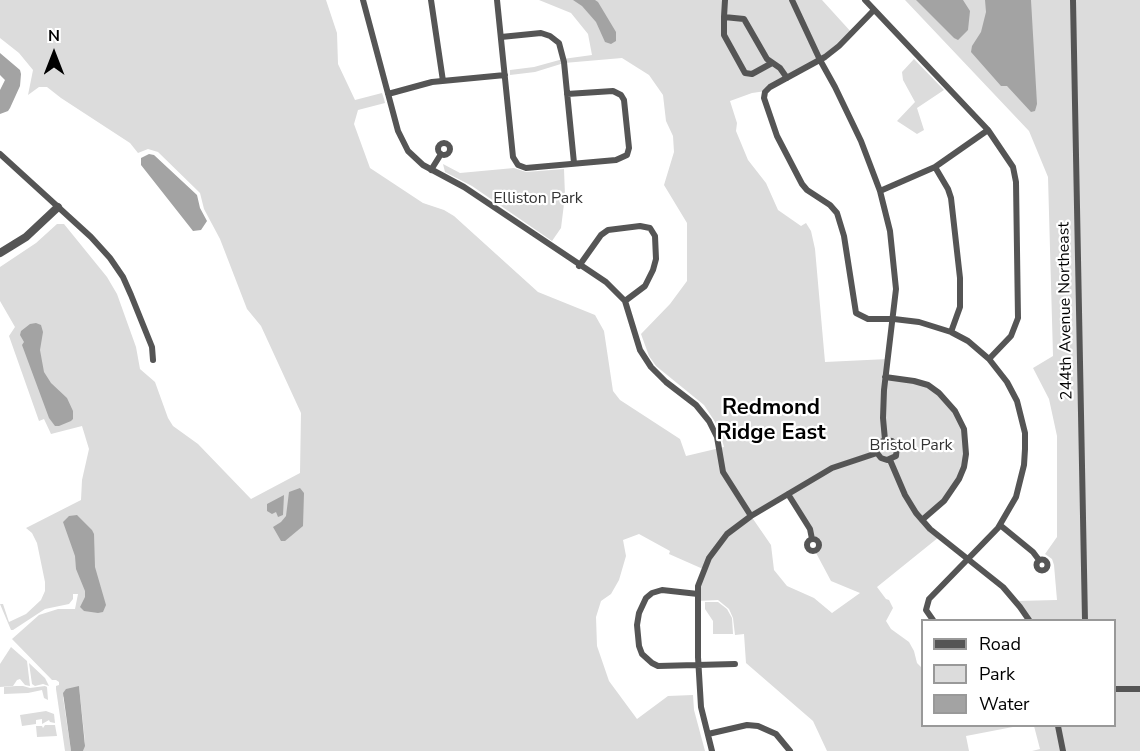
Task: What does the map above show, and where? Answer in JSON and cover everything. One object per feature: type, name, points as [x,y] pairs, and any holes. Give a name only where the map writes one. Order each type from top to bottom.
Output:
[{"type":"street","points":[[363,0],[398,131],[415,159],[464,187],[606,282],[625,302],[640,350],[651,367],[657,375],[696,405],[709,421],[717,437],[723,472],[751,516]]},
{"type":"street","points":[[431,0],[443,81]]},
{"type":"street","points":[[497,0],[513,157],[517,164],[524,168],[619,160],[627,154],[629,148],[624,100],[619,94],[610,91],[567,94]]},
{"type":"street","points":[[725,0],[724,35],[745,73],[752,74],[772,63]]},
{"type":"street","points":[[792,0],[861,141],[880,192],[894,262],[896,289],[885,377],[883,418],[885,440]]},
{"type":"street","points":[[865,0],[988,130],[1005,153],[1015,173],[1018,310],[1015,330],[989,359]]},
{"type":"street","name":"244th Avenue Northeast","points":[[1073,0],[1085,619]]},
{"type":"street","points":[[874,10],[839,46],[820,60],[765,92],[764,98],[772,125],[802,184],[837,213],[844,236],[856,313],[868,319],[894,319],[928,324],[968,341],[989,359],[1007,382],[1017,402],[1024,433],[1024,465],[1016,497],[1000,525],[929,599],[926,607],[927,614],[931,619]]},
{"type":"street","points":[[724,17],[744,19],[767,59],[780,68],[787,78]]},
{"type":"street","points":[[501,37],[536,34],[550,36],[561,46],[574,163]]},
{"type":"street","points":[[388,94],[443,81],[504,75]]},
{"type":"street","points":[[880,192],[935,167],[988,130]]},
{"type":"street","points":[[0,154],[92,237],[110,258],[123,277],[152,347],[153,360]]},
{"type":"street","points":[[431,170],[441,154]]},
{"type":"street","points":[[935,167],[951,198],[960,278],[960,307],[951,332]]},
{"type":"street","points":[[0,253],[26,237],[58,207]]},
{"type":"street","points":[[579,266],[601,235],[608,230],[640,226],[650,228],[655,236],[656,259],[653,270],[645,286],[625,302]]},
{"type":"street","points":[[885,377],[928,385],[939,393],[955,411],[964,429],[966,454],[959,479],[944,501],[922,520]]},
{"type":"street","points":[[885,440],[892,441],[898,449],[896,456],[890,460],[884,460],[877,453],[878,446],[885,440]]},
{"type":"street","points":[[712,751],[701,707],[698,666],[698,594],[700,576],[715,548],[727,534],[751,516],[832,468],[877,453]]},
{"type":"street","points":[[890,460],[905,495],[922,520],[930,529],[1003,587],[1028,619]]},
{"type":"street","points":[[788,494],[810,529],[812,539]]},
{"type":"street","points":[[1000,525],[1033,552],[1039,560]]},
{"type":"street","points":[[698,594],[666,590],[652,593],[642,604],[637,625],[642,654],[652,663],[666,667],[735,664]]},
{"type":"street","points":[[1116,688],[1140,689]]},
{"type":"street","points":[[708,734],[747,725],[758,726],[776,734],[790,751]]},
{"type":"street","points":[[1058,727],[1063,751]]},
{"type":"green space","name":"Bristol Park","points":[[0,0],[326,0],[337,33],[338,64],[355,100],[382,93],[384,99],[385,103],[358,110],[354,124],[370,168],[423,203],[454,216],[538,292],[595,315],[604,331],[613,391],[620,400],[680,439],[686,456],[724,447],[719,428],[704,405],[656,366],[649,356],[641,334],[670,304],[687,281],[687,223],[664,185],[674,152],[673,136],[666,121],[663,95],[649,75],[622,58],[564,63],[535,72],[510,75],[510,70],[592,55],[588,34],[571,13],[539,0],[822,0],[852,33],[839,46],[766,91],[752,93],[730,101],[737,123],[736,131],[748,160],[766,183],[778,210],[801,226],[806,223],[811,231],[815,249],[825,362],[888,359],[886,377],[928,385],[960,420],[966,454],[953,490],[923,520],[939,537],[877,587],[893,608],[886,621],[891,629],[909,642],[917,663],[921,667],[921,727],[1013,727],[966,736],[969,751],[827,751],[813,721],[746,663],[744,634],[735,635],[733,618],[729,609],[718,600],[698,601],[703,569],[669,554],[670,551],[639,534],[623,540],[626,556],[619,580],[611,594],[601,601],[596,617],[597,646],[609,681],[637,719],[668,696],[693,695],[694,710],[705,751],[83,751],[85,742],[79,686],[63,697],[71,751],[65,751],[56,689],[59,682],[52,680],[12,639],[39,615],[58,609],[75,609],[78,594],[73,594],[73,599],[69,604],[45,609],[13,630],[11,630],[0,604],[3,604],[9,622],[26,614],[41,600],[45,591],[45,582],[37,543],[32,533],[26,528],[81,500],[82,480],[89,449],[82,426],[51,434],[44,419],[39,421],[9,336],[15,327],[0,301],[0,267],[36,243],[57,224],[64,224],[107,277],[117,294],[136,347],[140,369],[155,382],[173,426],[198,444],[251,499],[300,473],[301,413],[261,326],[247,309],[220,239],[204,209],[200,193],[158,152],[148,149],[138,153],[130,143],[47,87],[39,87],[28,95],[33,70],[19,53],[0,38]],"holes":[[[788,494],[811,536],[819,542],[815,551],[831,581],[860,593],[832,613],[814,598],[787,586],[774,570],[771,545],[751,516]]]},
{"type":"green space","points":[[905,0],[1140,0],[1140,751],[1032,751],[1040,749],[1034,727],[1116,727],[1116,619],[1028,619],[1016,601],[1057,600],[1054,565],[1052,559],[1045,554],[1057,537],[1057,436],[1049,399],[1033,368],[1053,356],[1048,177],[1029,131]]},
{"type":"green space","points":[[914,59],[944,90],[917,108],[924,130],[917,134],[897,121],[915,102],[903,80],[902,72]]},
{"type":"green space","name":"Elliston Park","points":[[443,164],[460,173],[514,168],[526,172],[564,169],[565,196],[561,228],[552,241],[472,186],[445,172]]},
{"type":"green space","points":[[705,602],[718,602],[727,609],[732,618],[733,634],[713,634],[713,621],[705,609]]},
{"type":"green space","points":[[11,647],[27,661],[30,686],[25,685],[20,679],[13,686],[0,687],[0,664]]},
{"type":"green space","points":[[29,663],[45,678],[49,686],[32,684]]},
{"type":"green space","points":[[4,687],[47,687],[48,700],[44,698],[42,690],[4,694]]},
{"type":"green space","points":[[46,711],[54,714],[55,723],[49,720],[42,724],[42,719],[36,720],[36,724],[22,726],[20,715]]},
{"type":"green space","points":[[45,725],[55,725],[57,736],[37,737],[36,726],[43,728]]},
{"type":"water","points":[[573,0],[598,2],[616,32],[616,41],[611,44],[605,42],[596,22],[582,6]]},
{"type":"water","points":[[916,0],[963,0],[970,11],[968,30],[958,40],[954,38]]},
{"type":"water","points":[[985,0],[1031,0],[1037,104],[1035,111],[1031,112],[1007,86],[1001,86],[971,52],[981,32],[986,12]]},
{"type":"water","points":[[0,53],[20,70],[21,74],[20,86],[10,108],[0,114],[0,90],[5,80],[0,75]]},
{"type":"water","points":[[149,154],[154,155],[197,195],[200,208],[207,221],[201,230],[193,231],[141,165],[141,158]]},
{"type":"water","points":[[30,324],[41,325],[43,332],[40,350],[44,372],[51,383],[67,398],[73,411],[73,419],[59,426],[55,426],[49,418],[22,345],[24,342],[20,335],[21,331]]},
{"type":"water","points":[[300,488],[304,493],[303,526],[285,541],[281,541],[273,527],[286,516],[289,492]]},
{"type":"water","points":[[284,495],[283,515],[278,517],[276,512],[272,514],[267,511],[267,504]]},
{"type":"water","points":[[77,515],[94,534],[95,567],[106,605],[103,612],[84,611],[80,607],[85,591],[76,569],[75,556],[63,522],[69,516]]},
{"type":"water","points":[[79,686],[85,746],[83,751],[71,751],[63,693],[66,689]]},
{"type":"district","name":"Redmond Ridge East","points":[[771,422]]}]
